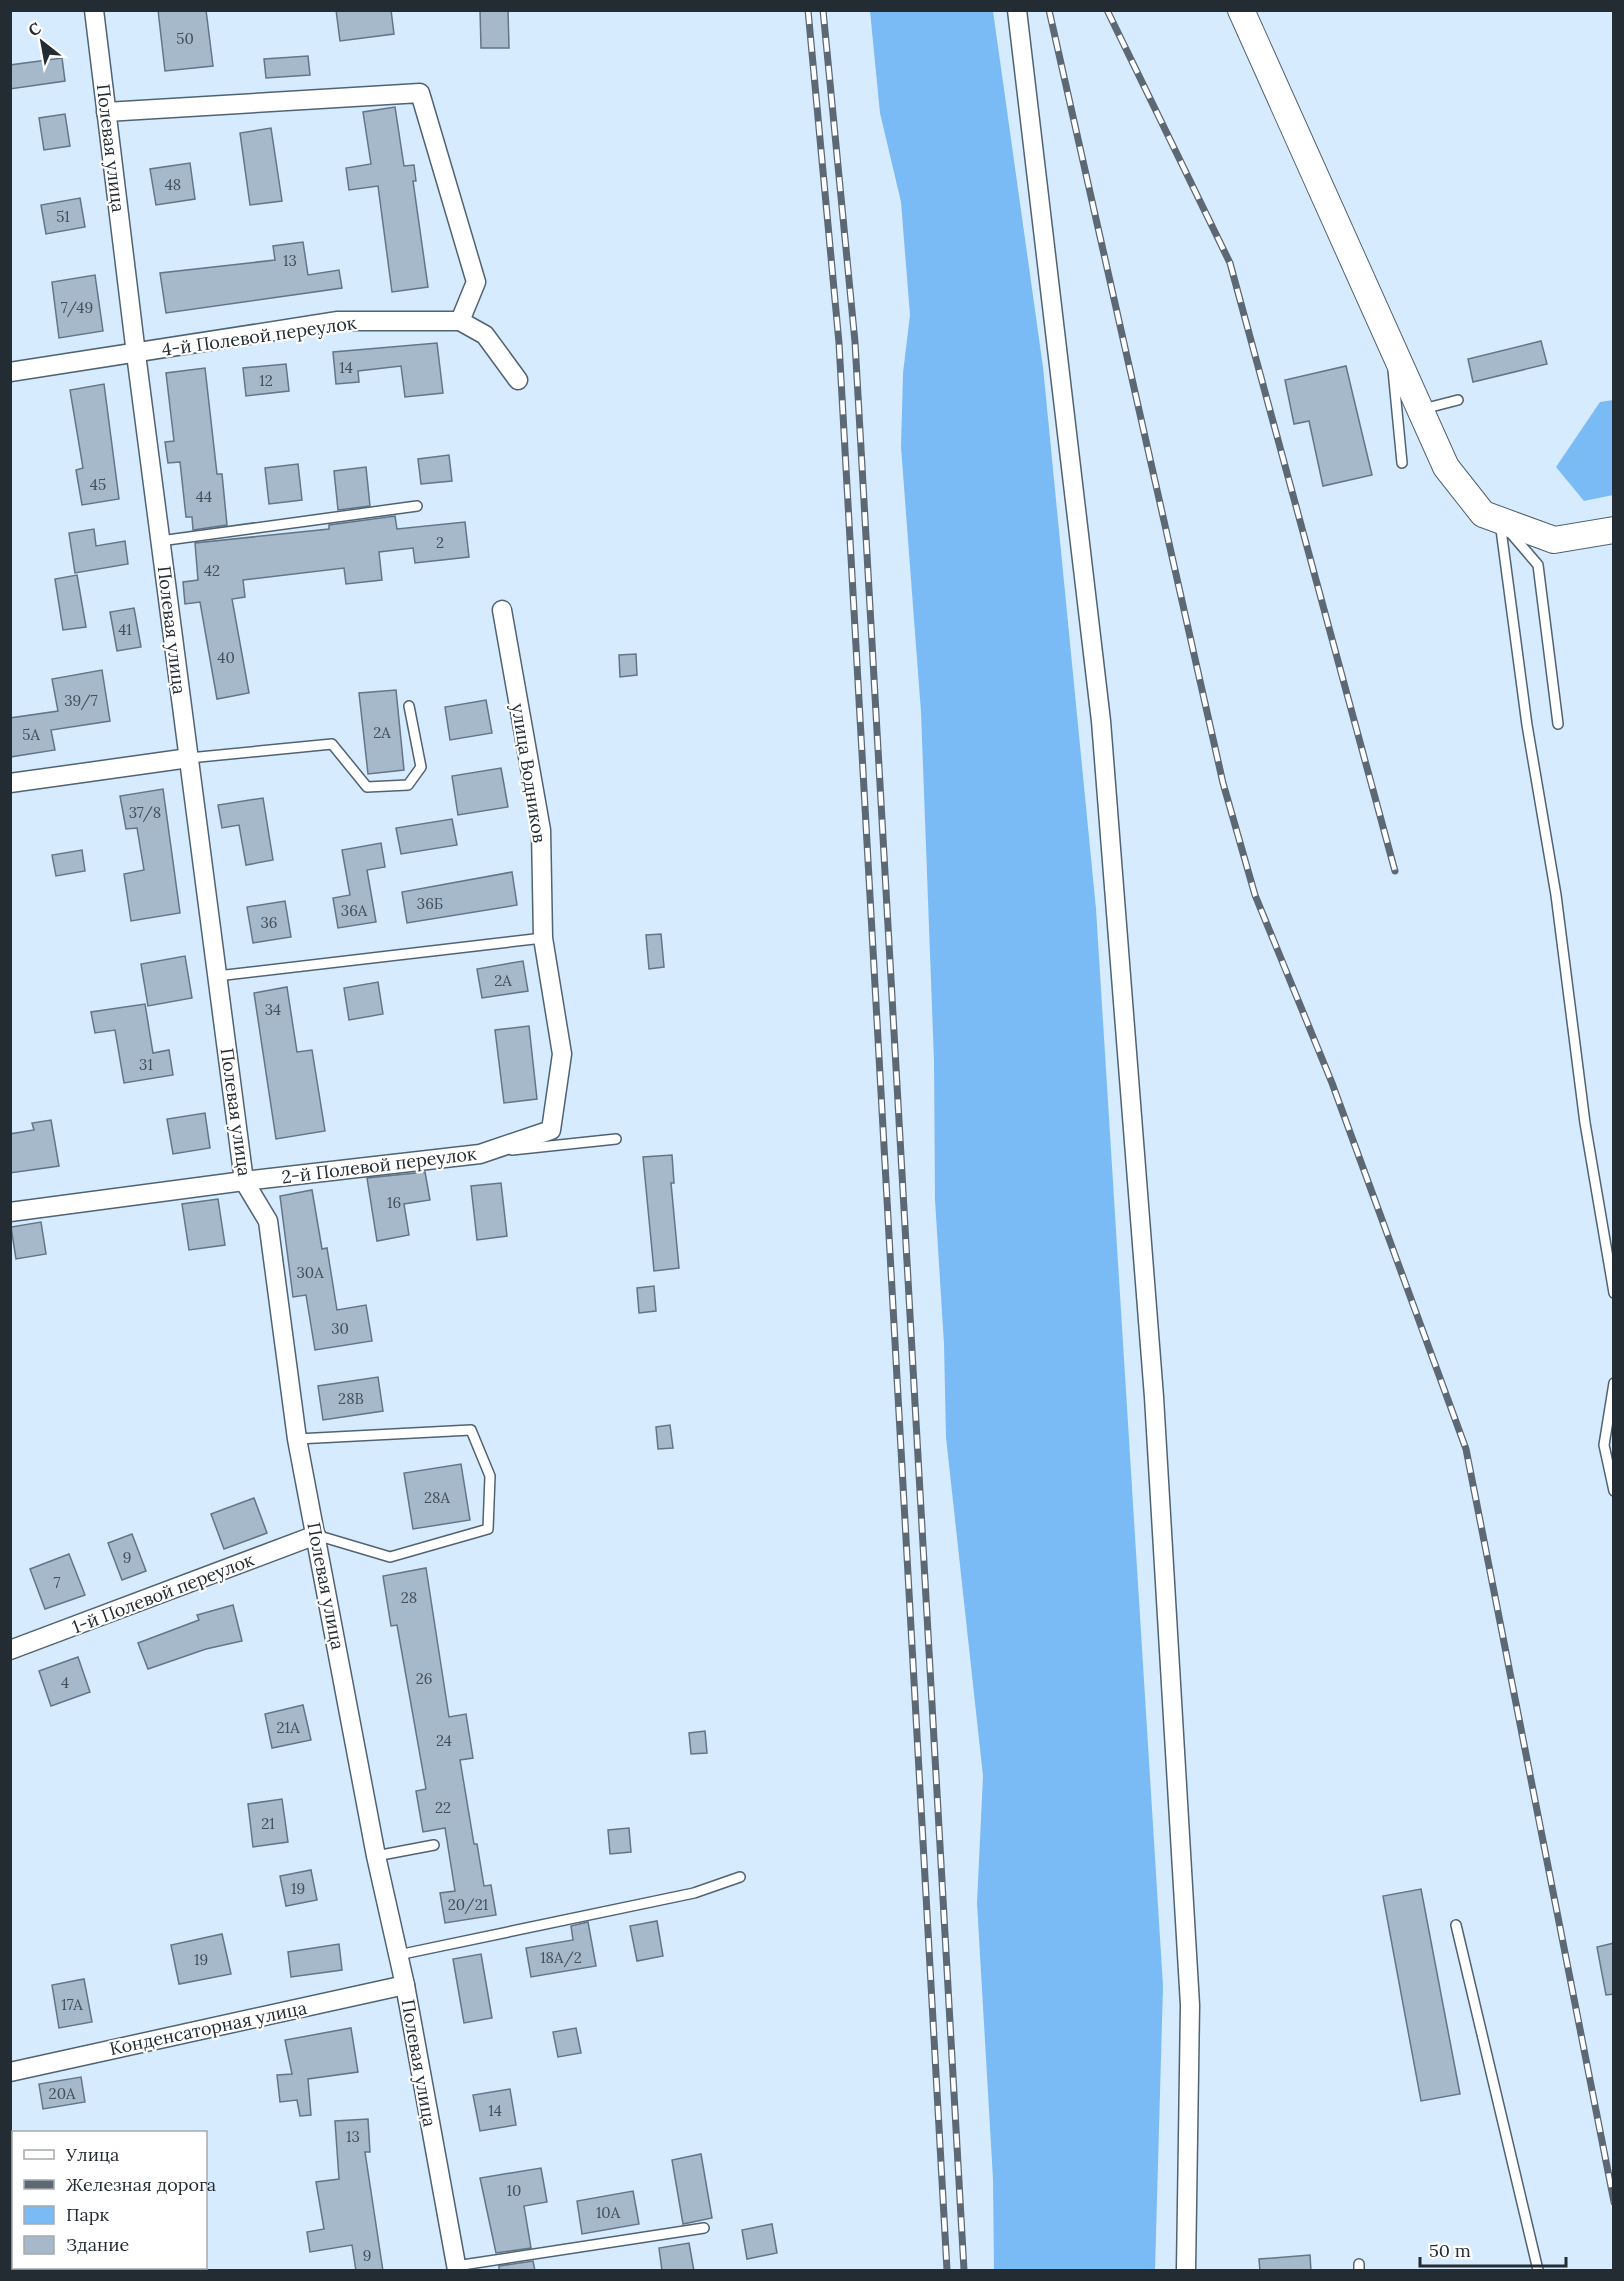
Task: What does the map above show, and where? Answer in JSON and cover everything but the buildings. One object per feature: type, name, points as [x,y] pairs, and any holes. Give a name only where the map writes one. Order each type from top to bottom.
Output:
[{"type":"street","name":"Полевая улица","points":[[94,10],[136,354],[244,1181],[268,1221],[297,1439],[376,1856],[405,1985],[456,2268]]},
{"type":"street","points":[[1017,10],[1101,721],[1154,1397],[1190,2006],[1186,2271]]},
{"type":"street","points":[[1241,10],[1446,467],[1483,514],[1554,540],[1614,530]]},
{"type":"street","points":[[106,112],[420,93],[476,282],[460,321],[485,335],[518,380]]},
{"type":"street","name":"4-й Полевой переулок","points":[[10,372],[338,321],[460,321]]},
{"type":"street","name":"улица Водников","points":[[502,610],[541,830],[543,938]]},
{"type":"street","points":[[10,783],[189,758]]},
{"type":"street","name":"2-й Полевой переулок","points":[[10,1212],[244,1181],[480,1154],[551,1130],[562,1054],[543,938]]},
{"type":"street","name":"1-й Полевой переулок","points":[[10,1650],[316,1535]]},
{"type":"street","name":"Конденсаторная улица","points":[[10,2072],[405,1985]]},
{"type":"lane","points":[[1390,343],[1402,463]]},
{"type":"lane","points":[[1420,409],[1458,400]]},
{"type":"lane","points":[[160,541],[417,506]]},
{"type":"lane","points":[[1500,520],[1538,565],[1558,724]]},
{"type":"lane","points":[[1500,520],[1527,725],[1556,895],[1585,1123],[1614,1293]]},
{"type":"lane","points":[[189,758],[332,744],[367,787],[408,785],[420,767],[408,706]]},
{"type":"lane","points":[[217,976],[543,938]]},
{"type":"lane","points":[[480,1154],[616,1139]]},
{"type":"lane","points":[[1614,1383],[1604,1445],[1614,1491]]},
{"type":"lane","points":[[297,1439],[471,1430],[490,1476],[488,1529],[390,1557],[316,1535]]},
{"type":"lane","points":[[376,1856],[434,1845]]},
{"type":"lane","points":[[398,1954],[694,1893],[740,1877]]},
{"type":"lane","points":[[1456,1925],[1538,2271]]},
{"type":"lane","points":[[456,2268],[704,2228]]},
{"type":"green space","points":[[870,11],[993,11],[1043,367],[1096,909],[1163,1986],[1155,2270],[994,2270],[993,2179],[977,1903],[983,1776],[946,1437],[944,1344],[935,1200],[934,1061],[921,712],[901,447],[903,373],[910,315],[901,202],[880,113]]},
{"type":"green space","points":[[1613,400],[1613,495],[1584,501],[1556,467],[1600,402]]},
{"type":"railway","points":[[808,10],[839,343],[947,2270]]},
{"type":"railway","points":[[823,10],[855,342],[964,2270]]},
{"type":"railway","points":[[1049,10],[1223,783],[1255,895],[1332,1083],[1466,1449],[1614,2202]]},
{"type":"railway","points":[[1107,10],[1230,263],[1395,871]]}]
